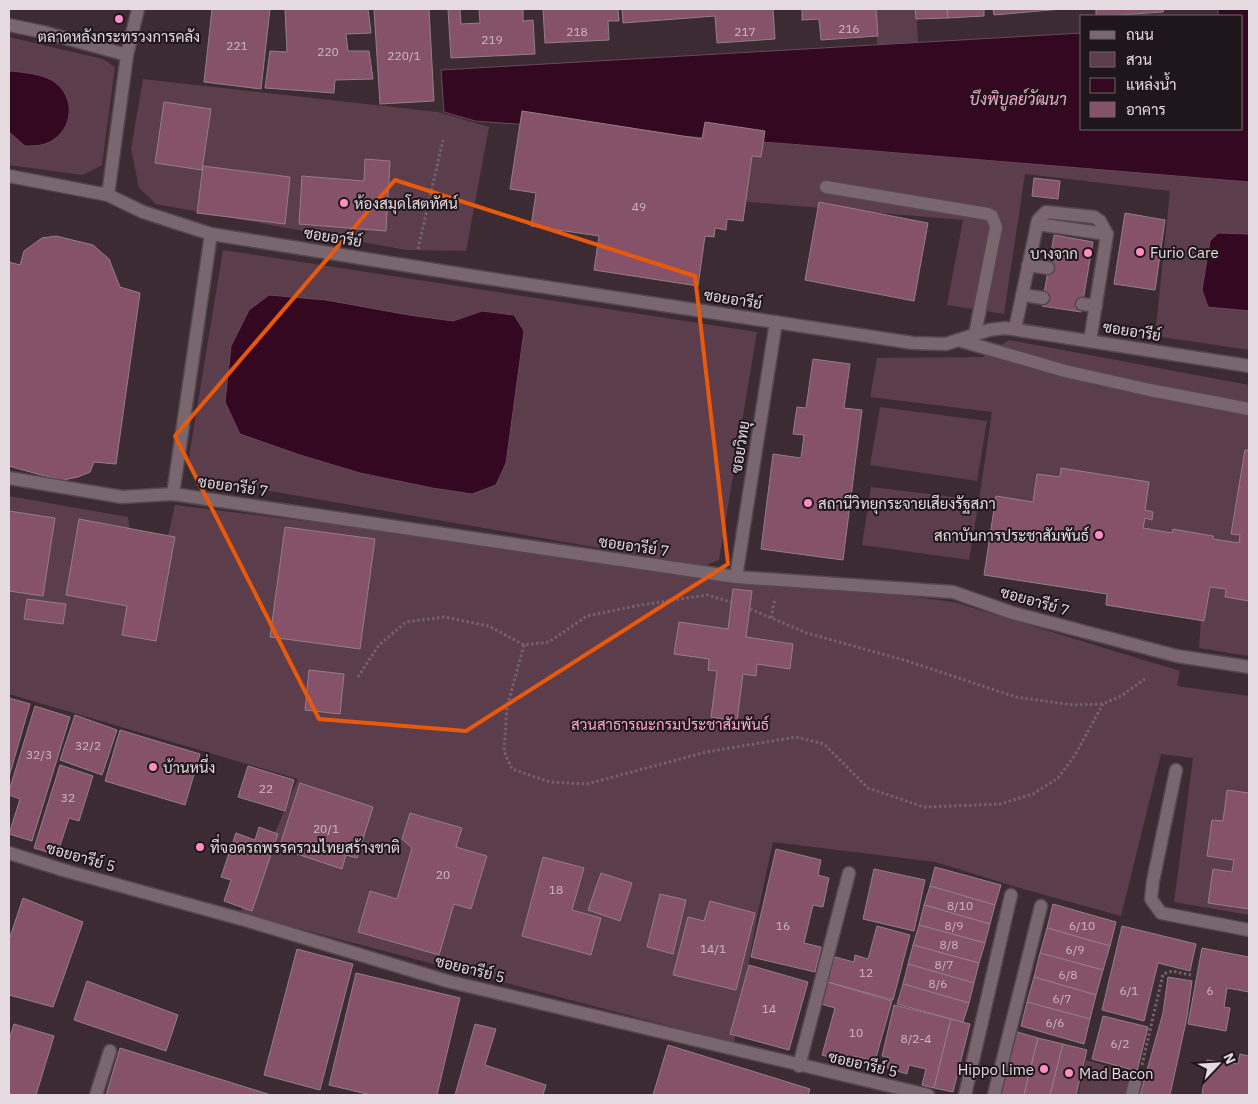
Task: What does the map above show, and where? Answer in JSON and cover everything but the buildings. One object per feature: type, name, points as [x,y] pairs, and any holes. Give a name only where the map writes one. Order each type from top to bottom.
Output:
[{"type":"street","points":[[108,194],[127,55],[138,9]]},
{"type":"street","points":[[9,25],[43,32],[127,55]]},
{"type":"street","name":"ซอยอารีย์","points":[[9,176],[108,194],[143,212],[211,234],[414,267],[913,343],[946,344],[989,330],[1005,328],[1249,366]]},
{"type":"street","points":[[826,187],[992,216],[996,227],[975,334]]},
{"type":"street","points":[[1014,329],[1038,220],[1046,212],[1094,218],[1100,221],[1108,234],[1090,341]]},
{"type":"street","points":[[173,494],[211,234]]},
{"type":"street","points":[[1028,265],[1048,268]]},
{"type":"street","points":[[1087,274],[1101,276]]},
{"type":"street","points":[[1022,295],[1044,298]]},
{"type":"street","points":[[1082,304],[1096,306]]},
{"type":"street","name":"ซอยวิทยุ","points":[[736,577],[776,322]]},
{"type":"street","points":[[958,340],[1065,372],[1249,409]]},
{"type":"street","name":"ซอยอารีย์ 7","points":[[9,478],[122,497],[173,494],[736,577],[953,592],[1013,613],[1177,656],[1249,668]]},
{"type":"street","points":[[1176,770],[1151,899],[1161,913],[1249,930]]},
{"type":"street","name":"ซอยอารีย์ 5","points":[[9,853],[63,870],[246,920],[447,980],[800,1066],[928,1095]]},
{"type":"street","points":[[800,1066],[849,873]]},
{"type":"street","points":[[965,1095],[1011,895]]},
{"type":"street","points":[[994,1095],[1041,906]]},
{"type":"street","points":[[96,1095],[110,1051]]},
{"type":"street","points":[[1132,1095],[1135,1082]]},
{"type":"path","points":[[414,267],[443,140]]},
{"type":"path","points":[[358,677],[379,645],[406,622],[444,616],[489,626],[524,645],[549,642],[586,616],[641,604],[707,595],[731,602]]},
{"type":"path","points":[[750,609],[807,632],[907,661],[1016,697],[1074,705],[1103,704],[1121,696],[1145,679]]},
{"type":"path","points":[[524,645],[507,707],[504,751],[512,769],[550,782],[586,784],[706,752],[796,737],[824,744],[868,788],[924,807],[1000,804],[1033,794],[1058,778],[1075,755],[1103,704]]},
{"type":"path","points":[[1135,1082],[1140,1070],[1163,974],[1172,971],[1190,975]]},
{"type":"highlighted area","points":[[395,180],[695,276],[728,564],[466,731],[319,719],[175,436]]},
{"type":"green space","points":[[875,9],[916,9],[918,42],[877,45]]},
{"type":"green space","points":[[9,37],[103,59],[115,67],[102,165],[83,175],[9,165]]},
{"type":"green space","points":[[143,79],[438,112],[489,127],[466,251],[406,250],[156,204],[139,188],[131,149]]},
{"type":"green space","points":[[752,141],[1249,182],[1249,350],[1155,336],[1170,191],[1025,174],[1004,314],[947,305],[963,220],[737,201]]},
{"type":"green space","points":[[223,250],[757,332],[719,560],[704,566],[194,478],[188,463]],"holes":[[[482,311],[514,315],[524,331],[432,488],[360,473],[300,455],[409,315],[453,321]]]},
{"type":"green space","points":[[1009,340],[1249,385],[1249,656],[1199,648],[1204,571],[979,500],[992,412],[870,397],[877,358],[983,357]]},
{"type":"green space","points":[[880,407],[987,421],[977,481],[870,465]]},
{"type":"green space","points":[[871,487],[979,500],[969,560],[862,545]]},
{"type":"green space","name":"สวนสาธารณะกรมประชาสัมพันธ์","points":[[9,496],[128,517],[145,636],[175,505],[954,602],[1180,671],[1177,686],[1249,696],[1249,915],[1174,902],[1193,758],[1161,754],[1121,916],[935,862],[773,842],[734,1043],[240,913],[298,779],[9,694]]},
{"type":"green space","points":[[1086,1060],[1132,1073],[1129,1095],[1078,1095]]},
{"type":"water","name":"บึงพิบูลย์วัฒนา","points":[[1218,9],[1249,9],[1249,182],[789,144],[475,121],[444,112],[441,70],[1080,33],[1080,130],[1243,130],[1243,15],[1218,15]]},
{"type":"water","points":[[9,72],[36,74],[47,78],[64,91],[68,100],[69,117],[66,126],[54,140],[43,145],[25,146],[9,132]]},
{"type":"water","points":[[1218,233],[1249,234],[1249,311],[1208,307],[1202,290],[1210,241]]},
{"type":"water","points":[[269,295],[326,300],[453,321],[482,311],[514,315],[524,331],[506,463],[496,485],[472,494],[432,488],[360,473],[240,434],[225,402],[231,346],[249,310]]},
{"type":"place","name":"ตลาดหลังกระทรวงการคลัง","points":[[119,19]]},
{"type":"place","name":"ห้องสมุดโสตทัศน์","points":[[344,203]]},
{"type":"place","name":"Furio Care","points":[[1140,252]]},
{"type":"place","name":"บางจาก","points":[[1088,253]]},
{"type":"place","name":"สถานีวิทยุกระจายเสียงรัฐสภา","points":[[808,503]]},
{"type":"place","name":"สถาบันการประชาสัมพันธ์","points":[[1099,535]]},
{"type":"place","name":"บ้านหนึ่ง","points":[[153,767]]},
{"type":"place","name":"ที่จอดรถพรรครวมไทยสร้างชาติ","points":[[200,847]]},
{"type":"place","name":"Hippo Lime","points":[[1044,1069]]},
{"type":"place","name":"Mad Bacon","points":[[1069,1073]]}]
